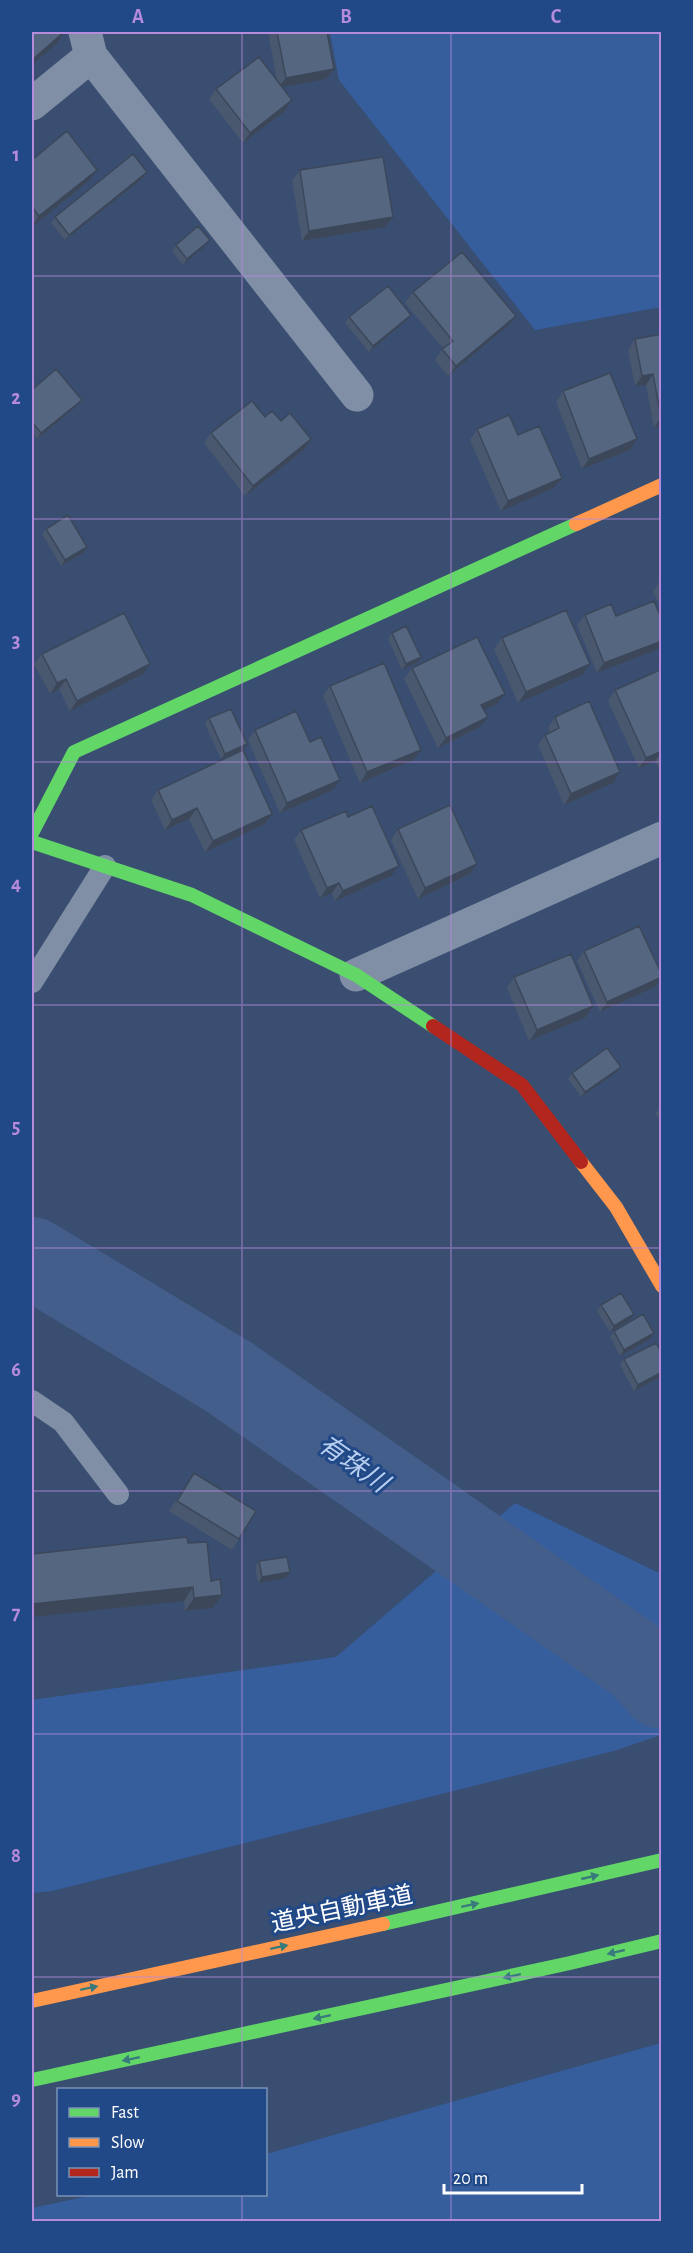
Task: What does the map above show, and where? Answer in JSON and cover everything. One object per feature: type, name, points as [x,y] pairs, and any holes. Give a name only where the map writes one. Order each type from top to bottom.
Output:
[{"type":"main road","points":[[32,833],[74,752],[662,485]]},
{"type":"main road","points":[[32,842],[192,895],[356,975],[522,1085],[616,1207],[662,1286]]},
{"type":"main road","name":"道央自動車道","points":[[32,2001],[533,1891],[662,1860]]},
{"type":"main road","points":[[32,2080],[570,1964],[662,1941]]},
{"type":"street","points":[[32,104],[88,44],[357,394]]},
{"type":"street","points":[[356,975],[662,838]]},
{"type":"lane","points":[[32,982],[105,866]]},
{"type":"lane","points":[[32,1401],[63,1422],[118,1494]]},
{"type":"shaded area","points":[[330,32],[661,32],[661,307],[535,330],[339,80]]},
{"type":"shaded area","points":[[515,1503],[661,1574],[661,1735],[614,1751],[52,1891],[32,1893],[32,1700],[336,1657]]},
{"type":"shaded area","points":[[661,2043],[661,2221],[32,2221],[32,2208],[88,2196],[267,2196],[267,2154]]},
{"type":"building","points":[[32,32],[64,32],[32,60]]},
{"type":"building","points":[[277,32],[327,32],[334,69],[286,78]]},
{"type":"building","points":[[259,57],[292,100],[250,133],[216,89]]},
{"type":"building","points":[[67,131],[97,170],[39,216],[32,207],[32,160]]},
{"type":"building","points":[[133,154],[147,172],[69,235],[55,217]]},
{"type":"building","points":[[383,157],[393,217],[309,231],[300,170]]},
{"type":"building","points":[[198,226],[210,240],[187,259],[176,245]]},
{"type":"building","points":[[462,252],[516,316],[456,366],[442,349],[453,341],[413,292]]},
{"type":"building","points":[[388,286],[411,315],[373,346],[349,317]]},
{"type":"building","points":[[662,334],[661,417],[653,374],[642,376],[635,339]]},
{"type":"building","points":[[56,369],[82,400],[41,433],[32,422],[32,390]]},
{"type":"building","points":[[610,373],[637,439],[589,459],[563,391]]},
{"type":"building","points":[[252,401],[265,417],[272,411],[281,421],[290,413],[311,439],[253,486],[211,433]]},
{"type":"building","points":[[509,415],[518,435],[539,426],[562,478],[508,501],[477,429]]},
{"type":"building","points":[[68,515],[87,547],[65,560],[46,529]]},
{"type":"building","points":[[654,601],[662,620],[662,641],[604,663],[585,615],[611,604],[616,616]]},
{"type":"building","points":[[566,610],[590,664],[526,692],[502,638]]},
{"type":"building","points":[[124,613],[150,664],[77,701],[66,679],[57,683],[42,654]]},
{"type":"building","points":[[406,626],[421,657],[406,664],[392,633]]},
{"type":"building","points":[[477,637],[505,694],[481,705],[488,717],[446,738],[412,668]]},
{"type":"building","points":[[384,663],[421,750],[367,772],[330,686]]},
{"type":"building","points":[[662,669],[662,751],[646,758],[615,690]]},
{"type":"building","points":[[589,701],[620,772],[571,794],[545,735],[559,728],[555,717]]},
{"type":"building","points":[[231,709],[247,744],[225,754],[209,718]]},
{"type":"building","points":[[296,711],[310,742],[321,737],[340,780],[287,803],[255,730]]},
{"type":"building","points":[[243,750],[272,814],[213,841],[197,808],[172,820],[158,790]]},
{"type":"building","points":[[450,805],[477,864],[425,888],[398,829]]},
{"type":"building","points":[[372,806],[399,866],[343,891],[339,883],[327,888],[301,830],[346,811],[348,817]]},
{"type":"building","points":[[639,926],[662,977],[607,1002],[584,951]]},
{"type":"building","points":[[571,954],[593,1006],[537,1030],[514,977]]},
{"type":"building","points":[[607,1048],[621,1067],[585,1092],[572,1073]]},
{"type":"building","points":[[621,1293],[634,1314],[614,1326],[601,1305]]},
{"type":"building","points":[[643,1314],[654,1333],[624,1350],[614,1331]]},
{"type":"building","points":[[656,1343],[662,1353],[662,1372],[638,1385],[624,1359]]},
{"type":"building","points":[[194,1473],[256,1511],[239,1539],[177,1501]]},
{"type":"building","points":[[187,1537],[188,1543],[207,1542],[211,1581],[220,1579],[222,1595],[194,1598],[193,1587],[32,1604],[32,1554]]},
{"type":"building","points":[[287,1557],[290,1572],[262,1577],[259,1561]]},
{"type":"waterway","name":"有珠川","points":[[32,1258],[229,1377],[639,1663],[662,1688]]},
{"type":"traffic: fast","points":[[32,833],[74,752],[576,524]]},
{"type":"traffic: fast","points":[[32,842],[192,895],[356,975],[433,1026]]},
{"type":"traffic: fast","points":[[383,1924],[662,1860]]},
{"type":"traffic: fast","points":[[32,2080],[662,1941]]},
{"type":"traffic: slow","points":[[576,524],[662,485]]},
{"type":"traffic: slow","points":[[581,1162],[616,1207],[662,1286]]},
{"type":"traffic: slow","points":[[32,2001],[383,1924]]},
{"type":"traffic: jam","points":[[433,1026],[522,1085],[581,1162]]}]
